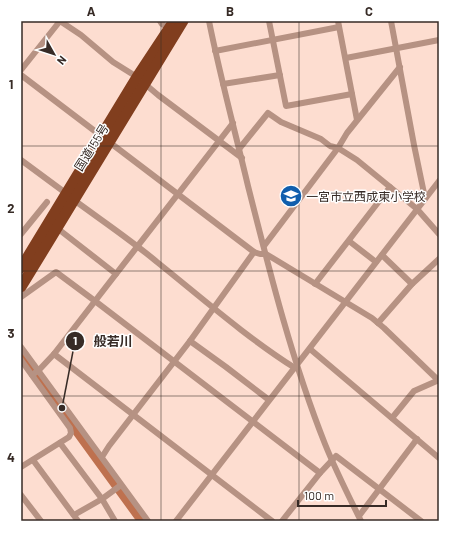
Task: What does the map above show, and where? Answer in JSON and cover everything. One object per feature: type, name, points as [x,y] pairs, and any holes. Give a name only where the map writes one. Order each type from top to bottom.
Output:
[{"type":"highway","name":"国道155号","points":[[141,80],[183,21]]},
{"type":"highway","name":"国道155号","points":[[21,268],[70,197],[141,80],[172,25]]},
{"type":"highway","name":"国道155号","points":[[21,287],[57,228],[70,197]]},
{"type":"street","points":[[21,70],[60,21],[91,43],[113,62],[141,80],[242,158]]},
{"type":"street","points":[[160,21],[162,24],[172,25]]},
{"type":"street","points":[[209,21],[239,149],[296,367],[325,446],[360,519]]},
{"type":"street","points":[[269,21],[286,106],[352,94]]},
{"type":"street","points":[[391,21],[425,198]]},
{"type":"street","points":[[215,51],[272,40],[339,24],[357,120]]},
{"type":"street","points":[[346,58],[439,40]]},
{"type":"street","points":[[264,246],[338,148],[347,133],[400,67]]},
{"type":"street","points":[[21,75],[254,252],[266,254],[378,323],[439,380],[414,392],[392,418]]},
{"type":"street","points":[[223,84],[280,75]]},
{"type":"street","points":[[239,149],[268,113],[281,122],[322,139],[330,146],[338,148],[357,160],[417,209],[439,234]]},
{"type":"street","points":[[35,372],[54,354],[218,140],[233,123]]},
{"type":"street","points":[[21,160],[156,260],[278,358],[296,367]]},
{"type":"street","points":[[176,521],[439,181]]},
{"type":"street","points":[[315,284],[390,187]]},
{"type":"street","points":[[21,234],[47,202]]},
{"type":"street","points":[[57,228],[116,274]]},
{"type":"street","points":[[348,241],[376,262]]},
{"type":"street","points":[[102,457],[133,414],[190,341],[254,252]]},
{"type":"street","points":[[382,254],[412,284]]},
{"type":"street","points":[[378,323],[412,284],[439,259]]},
{"type":"street","points":[[21,297],[56,272],[95,300],[320,473]]},
{"type":"street","points":[[190,341],[269,400]]},
{"type":"street","points":[[21,347],[70,428],[71,433],[70,437],[21,467]]},
{"type":"street","points":[[310,349],[439,458]]},
{"type":"street","points":[[54,354],[272,521]]},
{"type":"street","points":[[21,360],[51,389],[102,457],[119,486],[148,521]]},
{"type":"street","points":[[360,519],[417,439]]},
{"type":"street","points":[[60,443],[102,499],[115,521]]},
{"type":"street","points":[[282,521],[320,473],[336,456],[421,521]]},
{"type":"street","points":[[33,460],[78,521]]},
{"type":"street","points":[[74,515],[102,499],[119,486]]},
{"type":"street","points":[[21,494],[41,521]]},
{"type":"waterway","points":[[21,353],[143,521]]},
{"type":"place","name":"一宮市立西成東小学校","points":[[291,196]]},
{"type":"place","name":"般若川","points":[[62,408]]}]
